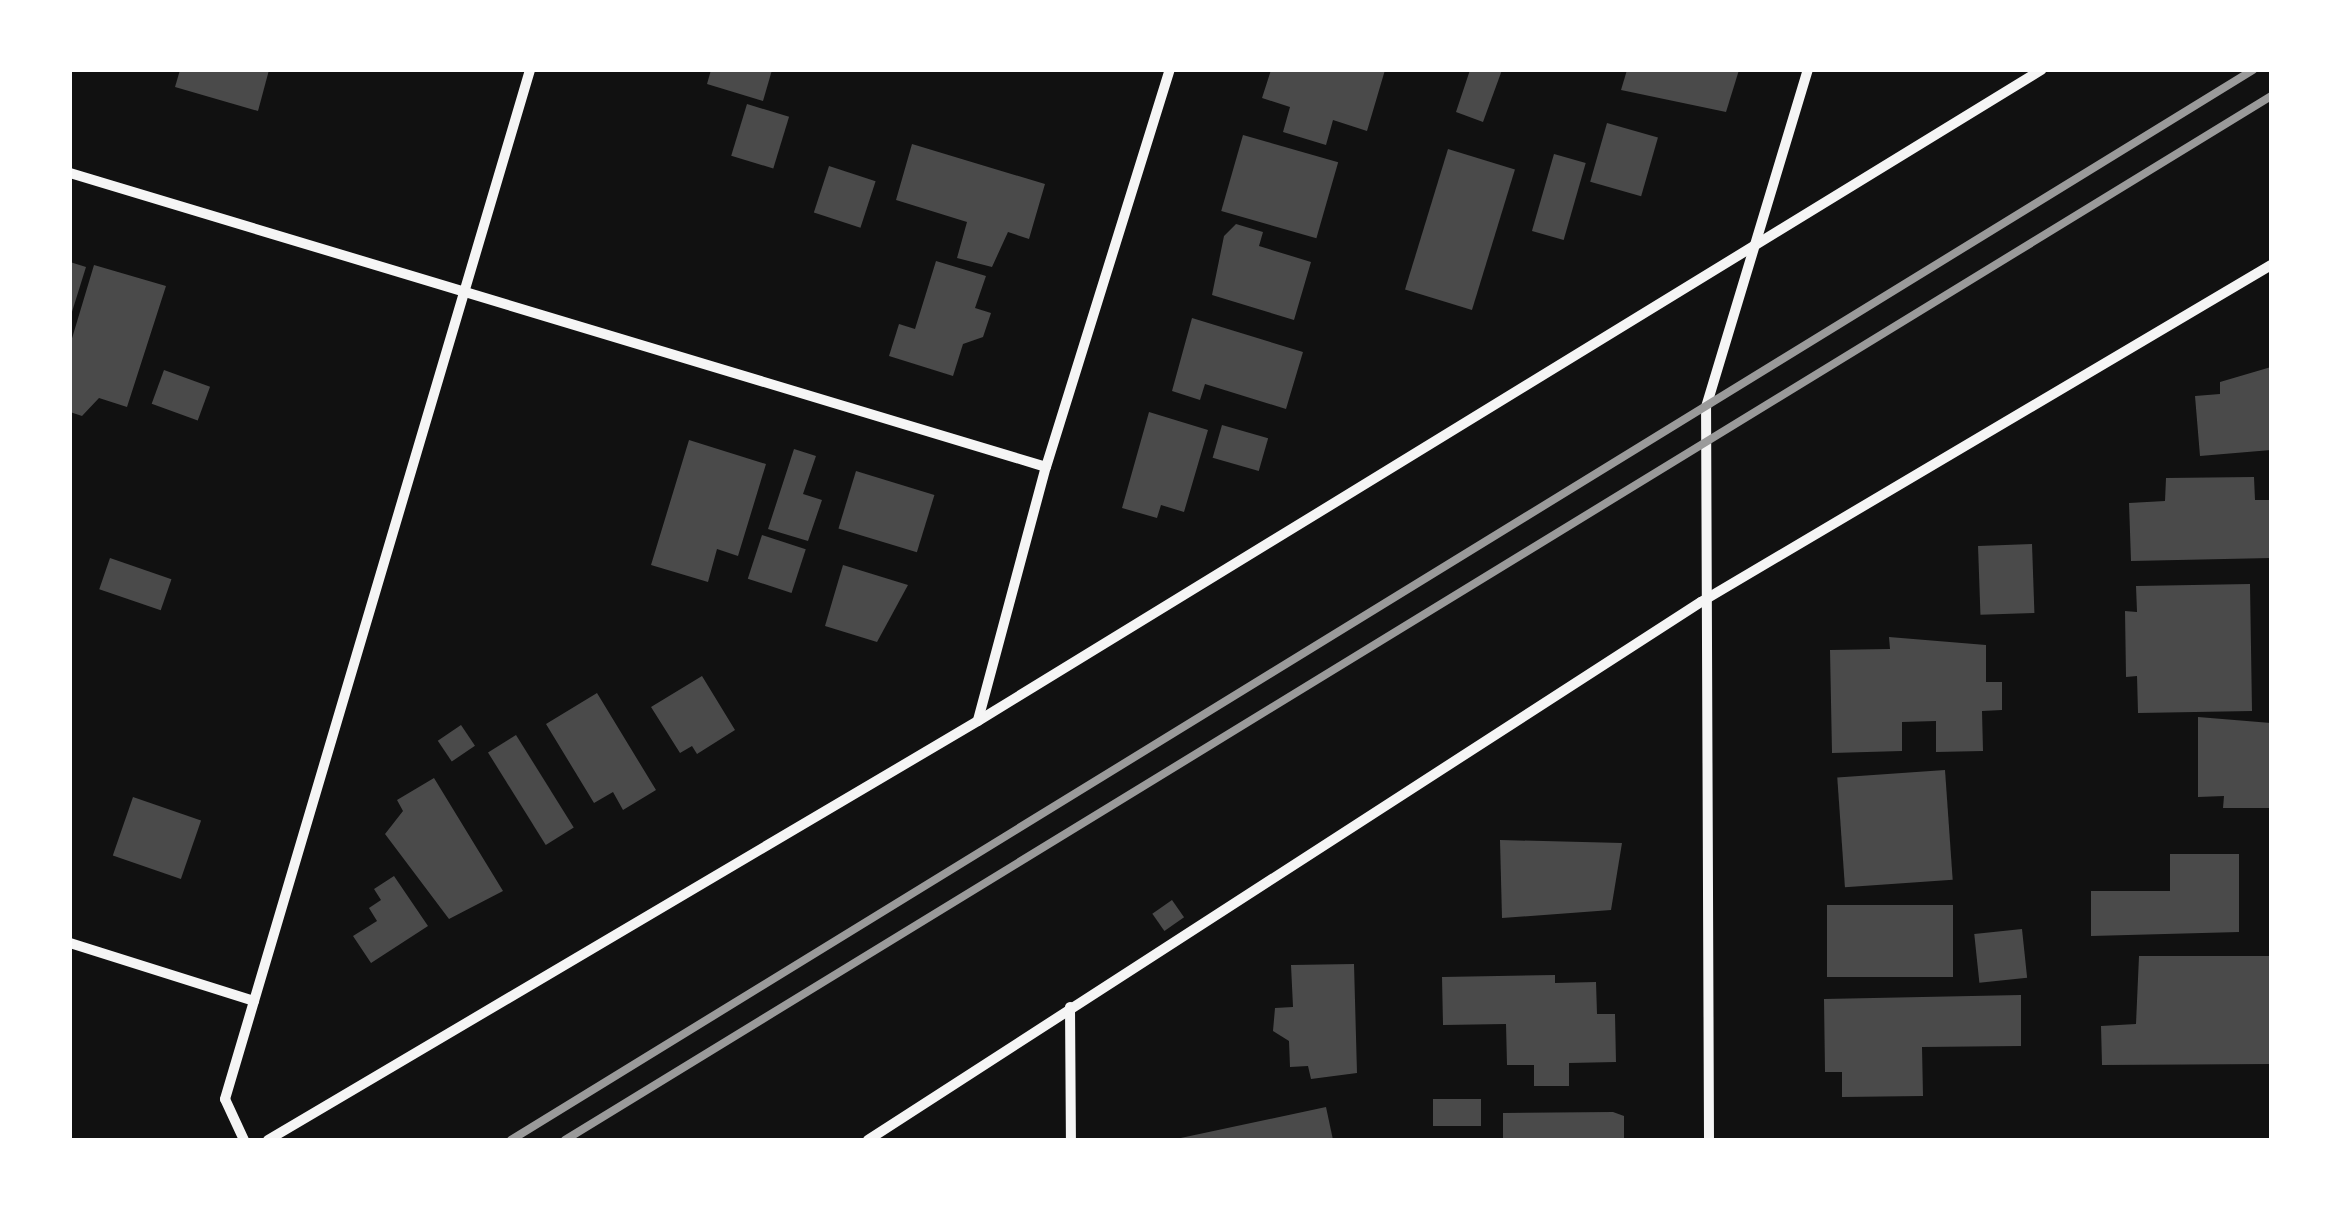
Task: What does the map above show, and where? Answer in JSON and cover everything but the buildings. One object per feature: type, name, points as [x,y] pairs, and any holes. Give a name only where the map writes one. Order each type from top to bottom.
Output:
[{"type":"street","points":[[244,1140],[224,1099],[460,285],[530,70]]},
{"type":"street","points":[[978,722],[1046,467],[1170,70]]},
{"type":"street","points":[[1709,1140],[1700,602],[1706,407],[1763,236],[1808,70]]},
{"type":"street","points":[[268,1140],[978,722],[1763,236],[2041,70]]},
{"type":"street","points":[[70,173],[460,285],[1046,467]]},
{"type":"street","points":[[868,1140],[1700,602],[2271,265]]},
{"type":"street","points":[[70,942],[254,1002]]},
{"type":"street","points":[[1070,1007],[1071,1140]]},
{"type":"railway","points":[[511,1140],[2253,70]]},
{"type":"railway","points":[[565,1140],[2271,96]]}]
